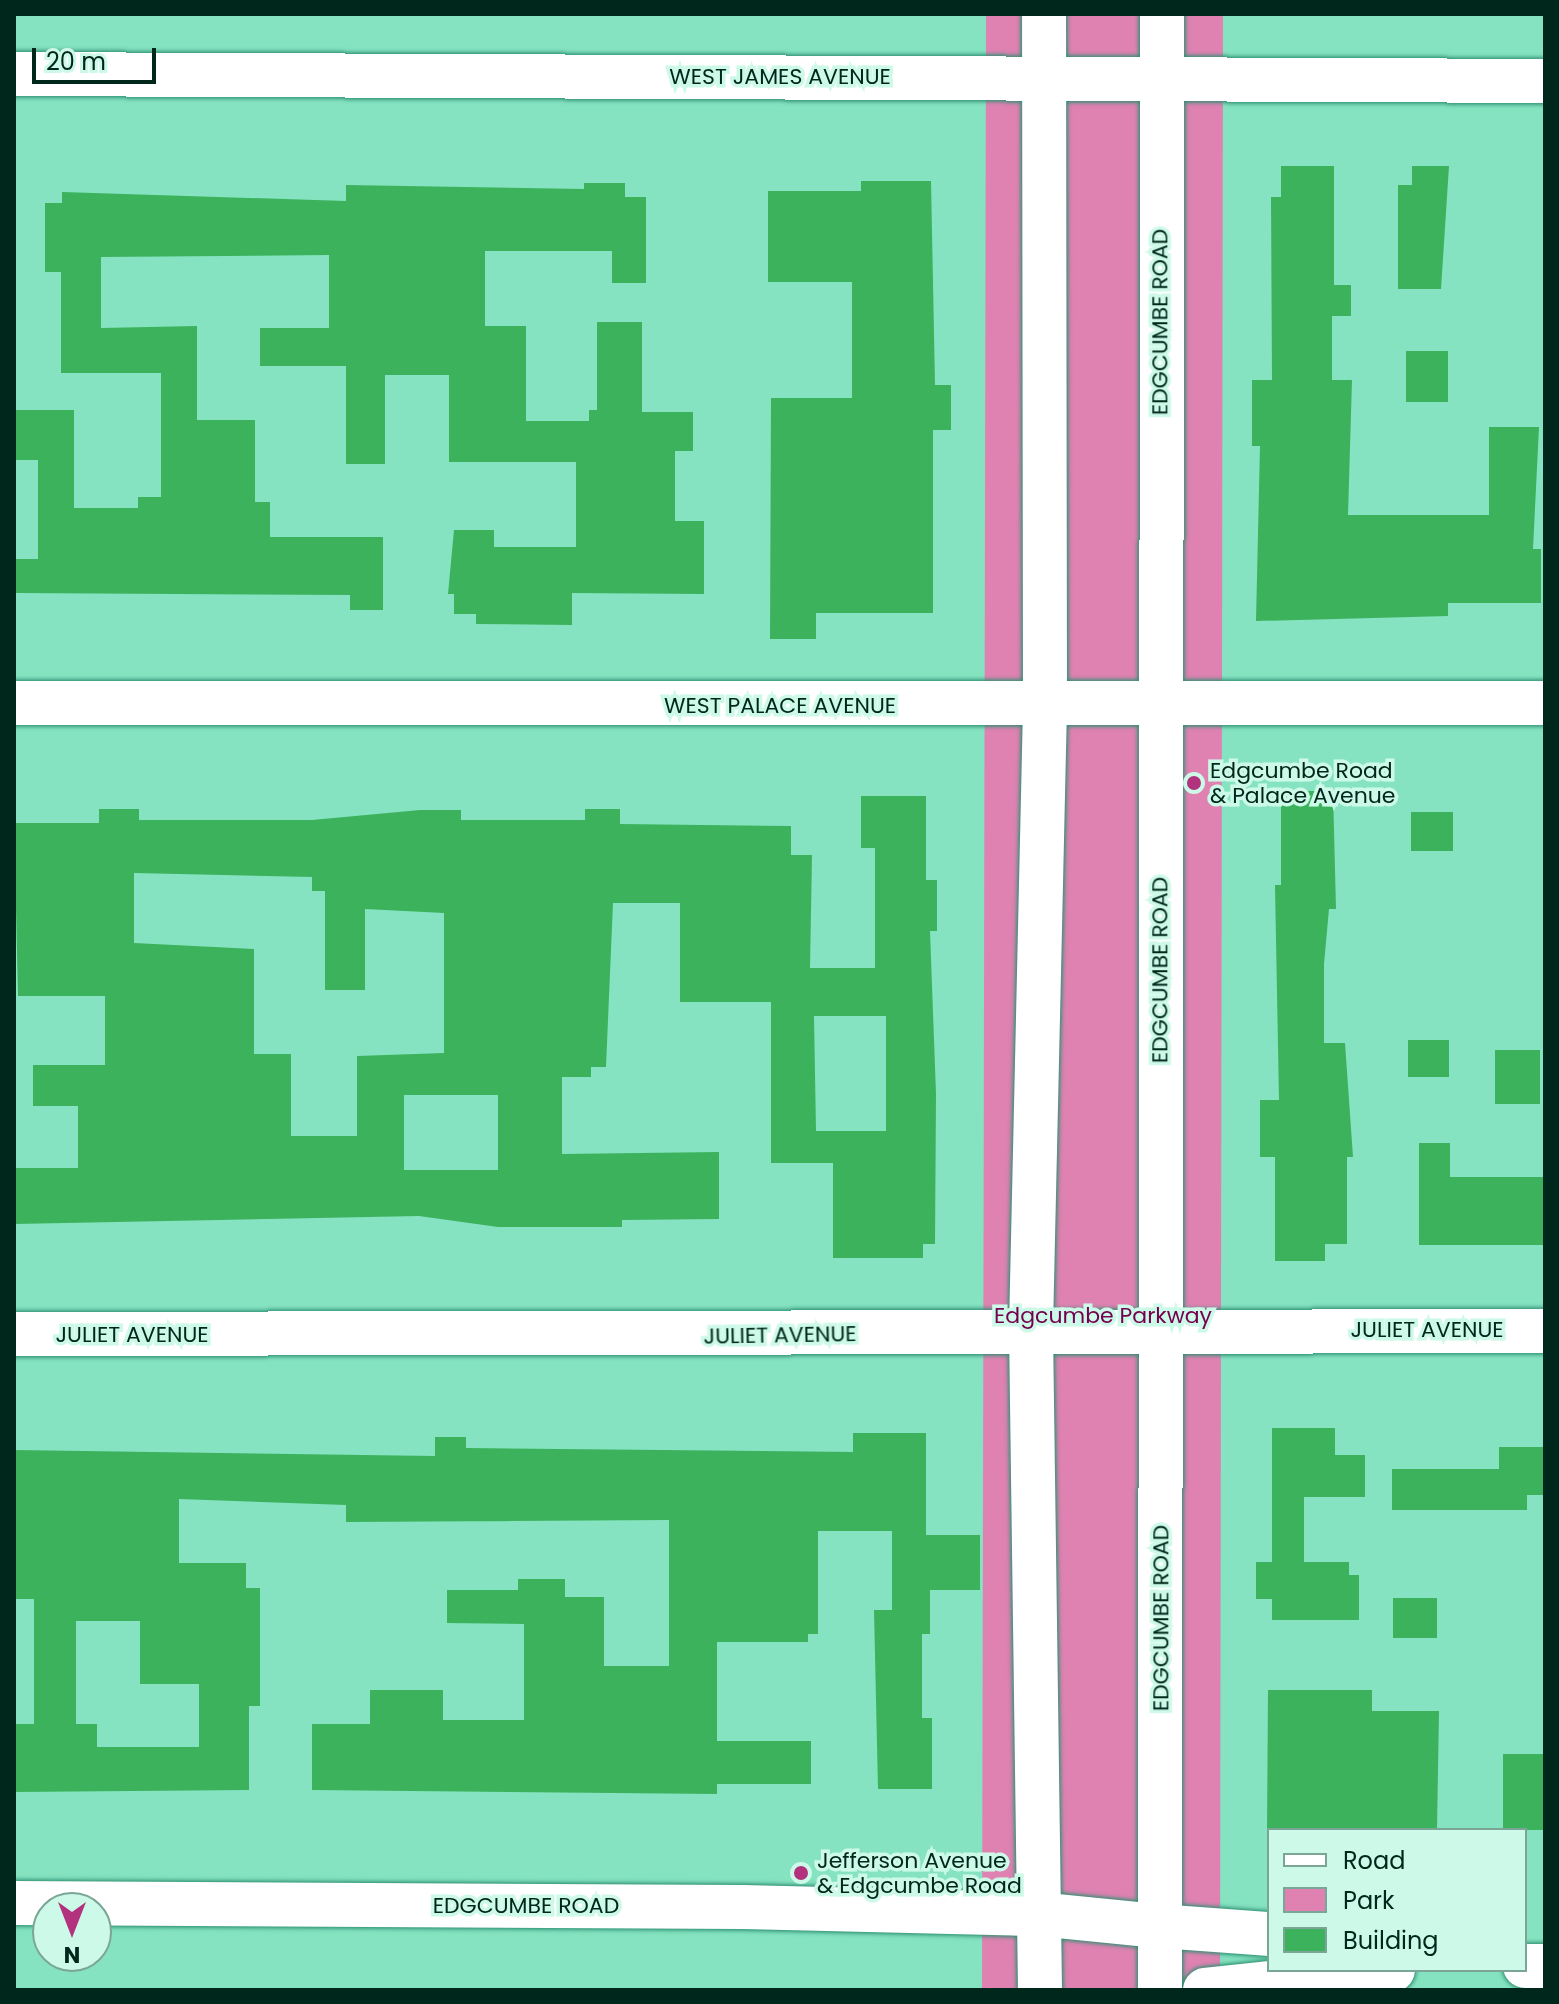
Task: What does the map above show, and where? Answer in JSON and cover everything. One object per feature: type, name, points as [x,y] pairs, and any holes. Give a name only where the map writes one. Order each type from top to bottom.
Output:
[{"type":"street","points":[[1040,1990],[1031,1328],[1045,705],[1044,14]]},
{"type":"street","name":"EDGCUMBE ROAD","points":[[1160,1990],[1162,14]]},
{"type":"street","name":"WEST JAMES AVENUE","points":[[14,74],[1545,81]]},
{"type":"street","name":"WEST PALACE AVENUE","points":[[14,703],[1545,703]]},
{"type":"street","name":"JULIET AVENUE","points":[[14,1334],[743,1338],[1031,1328],[1545,1331]]},
{"type":"street","name":"EDGCUMBE ROAD","points":[[14,1903],[1038,1914],[1159,1926]]},
{"type":"street","points":[[1159,1926],[1267,1934]]},
{"type":"street","points":[[1205,1990],[1374,1972]]},
{"type":"green space","name":"Edgcumbe Parkway","points":[[986,14],[1223,14],[1220,1990],[982,1990]]},
{"type":"building","points":[[1281,166],[1334,166],[1334,285],[1351,285],[1351,316],[1332,316],[1332,380],[1352,380],[1348,515],[1489,515],[1489,427],[1539,427],[1533,549],[1541,549],[1541,603],[1448,603],[1448,616],[1256,621],[1260,446],[1252,446],[1252,380],[1272,380],[1271,197],[1281,197]]},
{"type":"building","points":[[1412,166],[1449,166],[1441,289],[1398,289],[1398,185],[1412,185]]},
{"type":"building","points":[[861,181],[931,181],[935,385],[951,385],[951,430],[933,430],[933,613],[816,613],[816,639],[770,639],[771,398],[852,398],[852,282],[768,282],[768,191],[861,191]]},
{"type":"building","points":[[584,183],[625,183],[625,197],[646,197],[646,283],[612,283],[612,251],[485,251],[485,326],[526,326],[526,421],[589,421],[589,410],[597,410],[597,322],[642,322],[642,412],[693,412],[693,451],[675,451],[675,521],[704,521],[704,594],[572,593],[572,625],[476,624],[476,614],[454,614],[454,594],[448,594],[454,530],[494,530],[494,547],[576,547],[576,462],[449,462],[449,375],[385,375],[385,464],[346,464],[346,366],[260,366],[260,328],[329,328],[329,255],[101,257],[101,328],[197,326],[197,420],[255,420],[255,502],[270,502],[270,537],[383,537],[383,610],[350,610],[350,595],[16,593],[16,559],[38,559],[38,460],[14,460],[14,410],[74,410],[74,508],[138,508],[138,497],[161,497],[161,373],[61,373],[61,272],[45,272],[45,203],[62,203],[62,192],[346,201],[346,185],[584,189]]},
{"type":"building","points":[[1406,351],[1448,351],[1448,402],[1406,402]]},
{"type":"building","points":[[1281,791],[1333,791],[1336,909],[1329,909],[1324,964],[1324,1043],[1345,1043],[1353,1157],[1347,1157],[1347,1244],[1325,1244],[1325,1261],[1275,1261],[1275,1157],[1260,1157],[1260,1100],[1279,1100],[1275,885],[1281,885]]},
{"type":"building","points":[[861,796],[926,796],[926,880],[937,880],[937,931],[930,931],[936,1094],[935,1244],[923,1244],[923,1258],[833,1258],[833,1163],[771,1163],[771,1002],[680,1002],[680,903],[613,903],[606,1067],[591,1067],[591,1077],[562,1077],[562,1154],[719,1152],[719,1219],[622,1220],[622,1227],[498,1227],[419,1216],[14,1224],[14,1168],[78,1168],[78,1106],[33,1106],[33,1065],[105,1065],[105,996],[18,996],[14,823],[99,823],[99,809],[139,809],[139,820],[312,820],[420,810],[461,810],[461,820],[585,820],[585,809],[620,809],[620,824],[791,826],[791,855],[812,855],[810,968],[875,968],[875,848],[861,848]],"holes":[[[134,873],[312,877],[312,891],[325,891],[325,990],[365,990],[365,909],[444,913],[444,1053],[357,1056],[357,1136],[291,1136],[291,1054],[254,1054],[254,949],[134,943]],[[814,1016],[886,1016],[886,1131],[816,1131]],[[404,1095],[498,1095],[498,1170],[404,1170]]]},
{"type":"building","points":[[1411,812],[1453,812],[1453,851],[1411,851]]},
{"type":"building","points":[[1408,1040],[1449,1040],[1449,1077],[1408,1077]]},
{"type":"building","points":[[1495,1050],[1540,1050],[1540,1104],[1495,1104]]},
{"type":"building","points":[[1419,1143],[1450,1143],[1450,1177],[1545,1177],[1545,1245],[1419,1245]]},
{"type":"building","points":[[1272,1428],[1335,1428],[1335,1455],[1365,1455],[1365,1497],[1304,1497],[1304,1562],[1349,1562],[1349,1575],[1359,1575],[1359,1620],[1272,1620],[1272,1599],[1256,1599],[1256,1562],[1272,1562]]},
{"type":"building","points":[[853,1433],[926,1433],[926,1535],[980,1535],[980,1590],[930,1590],[930,1634],[922,1634],[922,1718],[932,1718],[932,1789],[878,1789],[874,1610],[892,1610],[892,1531],[818,1531],[818,1634],[808,1634],[808,1642],[717,1642],[717,1741],[811,1741],[811,1784],[717,1784],[717,1794],[312,1790],[312,1724],[370,1724],[370,1690],[443,1690],[443,1720],[524,1720],[524,1624],[447,1623],[447,1590],[518,1590],[518,1579],[565,1579],[565,1597],[604,1597],[604,1666],[669,1666],[669,1520],[346,1522],[346,1505],[179,1499],[179,1563],[246,1563],[246,1588],[260,1588],[260,1706],[249,1706],[249,1790],[14,1792],[14,1724],[34,1724],[34,1599],[14,1599],[14,1450],[435,1456],[435,1437],[466,1437],[466,1448],[853,1452]],"holes":[[[76,1621],[140,1621],[140,1684],[199,1684],[199,1747],[97,1747],[97,1724],[76,1724]]]},
{"type":"building","points":[[1499,1447],[1545,1447],[1545,1495],[1527,1495],[1527,1510],[1392,1510],[1392,1469],[1499,1469]]},
{"type":"building","points":[[1393,1598],[1437,1598],[1437,1638],[1393,1638]]},
{"type":"building","points":[[1268,1690],[1372,1690],[1372,1711],[1439,1711],[1437,1828],[1267,1828]]},
{"type":"building","points":[[1503,1754],[1545,1754],[1545,1830],[1503,1828]]},
{"type":"place","name":"Edgcumbe Road & Palace Avenue","points":[[1194,783]]},
{"type":"place","name":"Jefferson Avenue & Edgcumbe Road","points":[[801,1873]]}]
